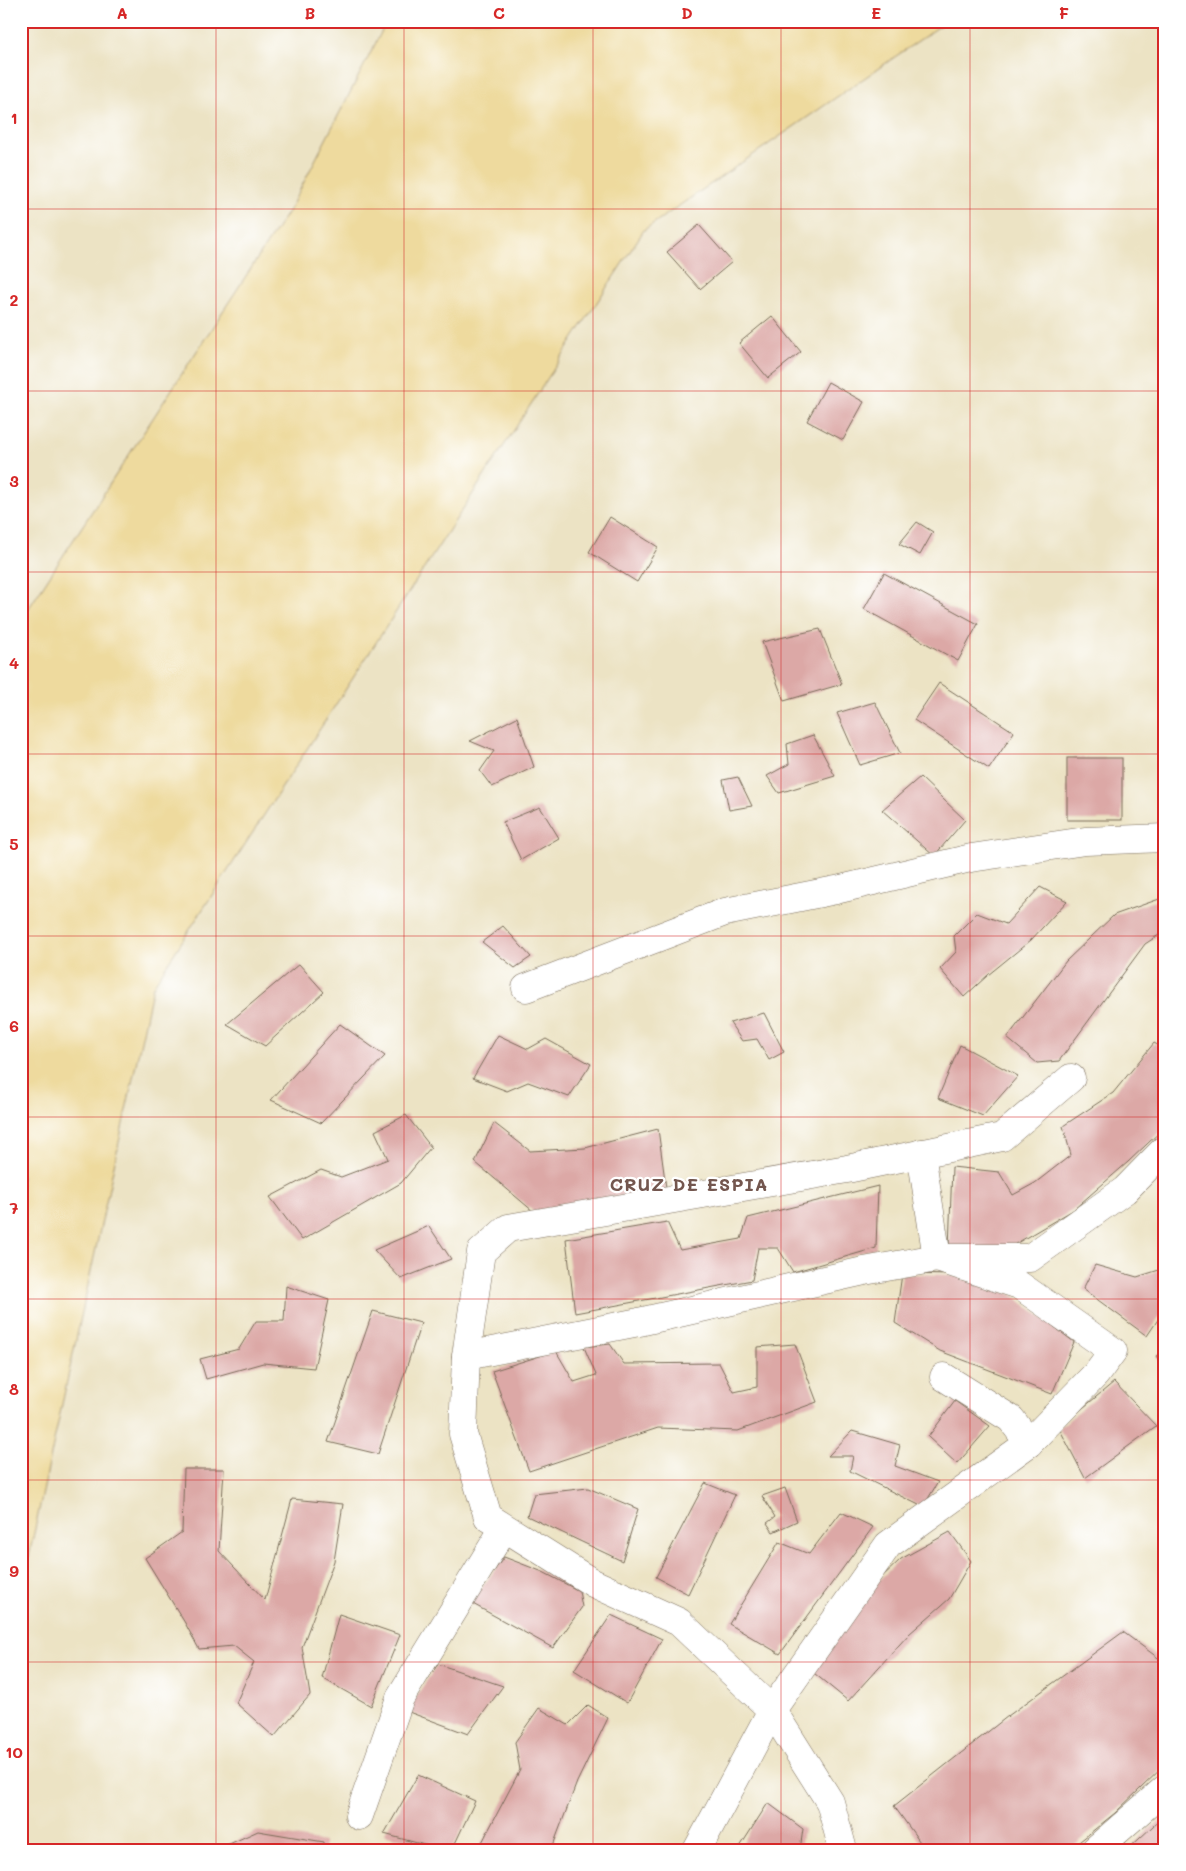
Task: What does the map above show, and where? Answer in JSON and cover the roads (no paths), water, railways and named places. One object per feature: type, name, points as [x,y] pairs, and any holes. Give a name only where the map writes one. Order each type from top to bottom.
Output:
[{"type":"street","points":[[526,988],[725,912],[836,890],[971,858],[1086,842],[1165,838]]},
{"type":"street","points":[[843,1850],[830,1802],[772,1710],[679,1622],[593,1583],[488,1517],[463,1434],[466,1356],[481,1252],[508,1228],[846,1169],[1002,1137],[1071,1078]]},
{"type":"street","points":[[466,1356],[639,1322],[864,1271],[936,1258],[1030,1258],[1126,1190],[1165,1149]]},
{"type":"street","points":[[921,1153],[936,1258]]},
{"type":"street","points":[[697,1850],[772,1710],[888,1545],[1029,1444],[1096,1374],[1113,1351],[1019,1285],[936,1258]]},
{"type":"street","points":[[944,1377],[1011,1419],[1029,1444]]},
{"type":"street","points":[[359,1816],[400,1698],[504,1528]]},
{"type":"street","points":[[1095,1850],[1165,1789]]},
{"type":"district","name":"CRUZ DE ESPIA","points":[[689,1185]]}]
